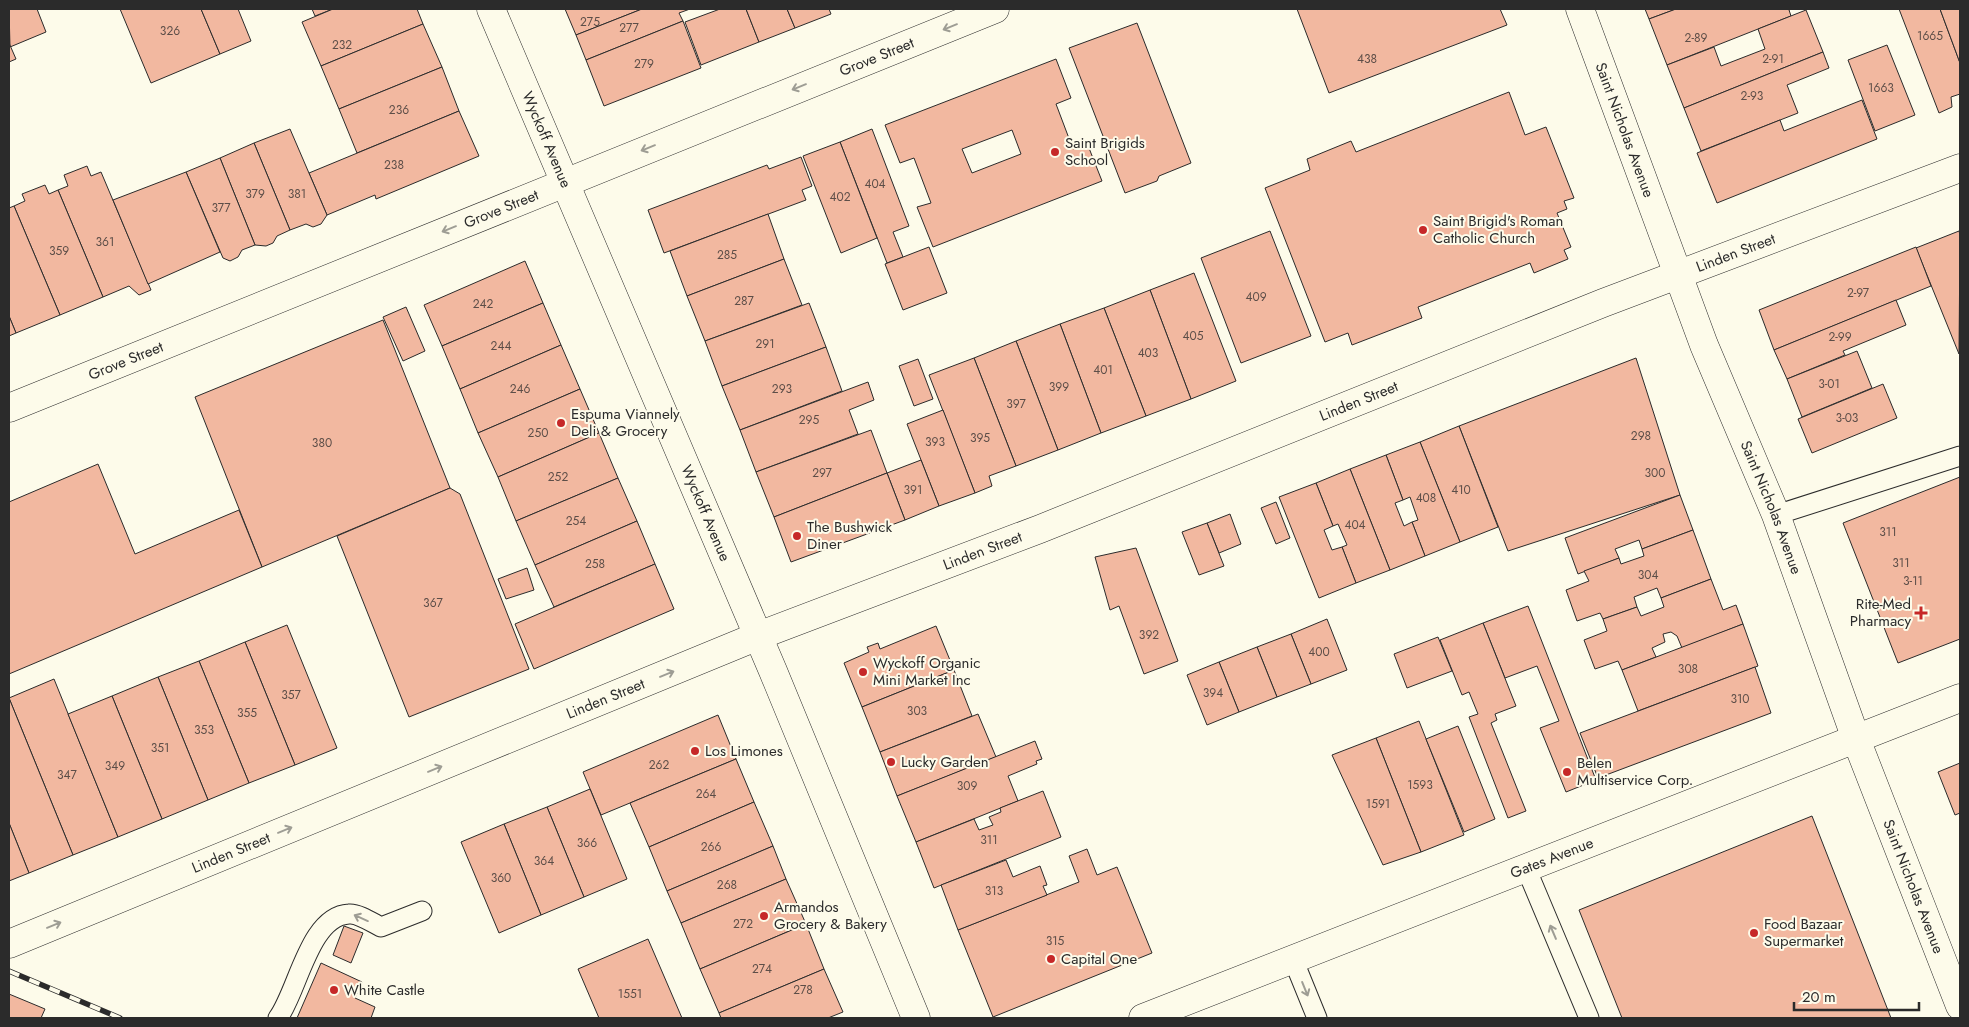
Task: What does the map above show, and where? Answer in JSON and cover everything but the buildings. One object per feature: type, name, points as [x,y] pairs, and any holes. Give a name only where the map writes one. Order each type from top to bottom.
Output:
[{"type":"street","name":"Wyckoff Avenue","points":[[491,9],[758,636],[916,1018]]},
{"type":"street","name":"Grove Street","points":[[9,408],[995,9]]},
{"type":"street","name":"Saint Nicholas Avenue","points":[[1580,9],[1704,345],[1776,515],[1856,739],[1960,1006]]},
{"type":"street","name":"Linden Street","points":[[9,944],[758,636],[1040,529],[1603,303],[1680,276],[1960,168]]},
{"type":"street","name":"Gates Avenue","points":[[1143,1018],[1960,698]]},
{"type":"lane","points":[[1776,515],[1960,456]]},
{"type":"lane","points":[[1526,868],[1589,1018]]},
{"type":"lane","points":[[278,1018],[314,941],[322,928],[334,918],[351,913],[381,927],[422,911]]},
{"type":"lane","points":[[1293,959],[1317,1018]]},
{"type":"railway","points":[[9,971],[120,1018]]},
{"type":"place","name":"Saint Brigids School","points":[[1055,152]]},
{"type":"place","name":"Saint Brigid's Roman Catholic Church","points":[[1423,230]]},
{"type":"place","name":"Espuma Viannely Deli & Grocery","points":[[561,423]]},
{"type":"place","name":"The Bushwick Diner","points":[[797,536]]},
{"type":"place","name":"Rite-Med Pharmacy","points":[[1921,613]]},
{"type":"place","name":"Wyckoff Organic Mini Market Inc","points":[[863,672]]},
{"type":"place","name":"Los Limones","points":[[695,751]]},
{"type":"place","name":"Lucky Garden","points":[[891,762]]},
{"type":"place","name":"Belen Multiservice Corp.","points":[[1567,772]]},
{"type":"place","name":"Armandos Grocery & Bakery","points":[[764,916]]},
{"type":"place","name":"Food Bazaar Supermarket","points":[[1754,933]]},
{"type":"place","name":"Capital One","points":[[1051,959]]},
{"type":"place","name":"White Castle","points":[[334,990]]}]
